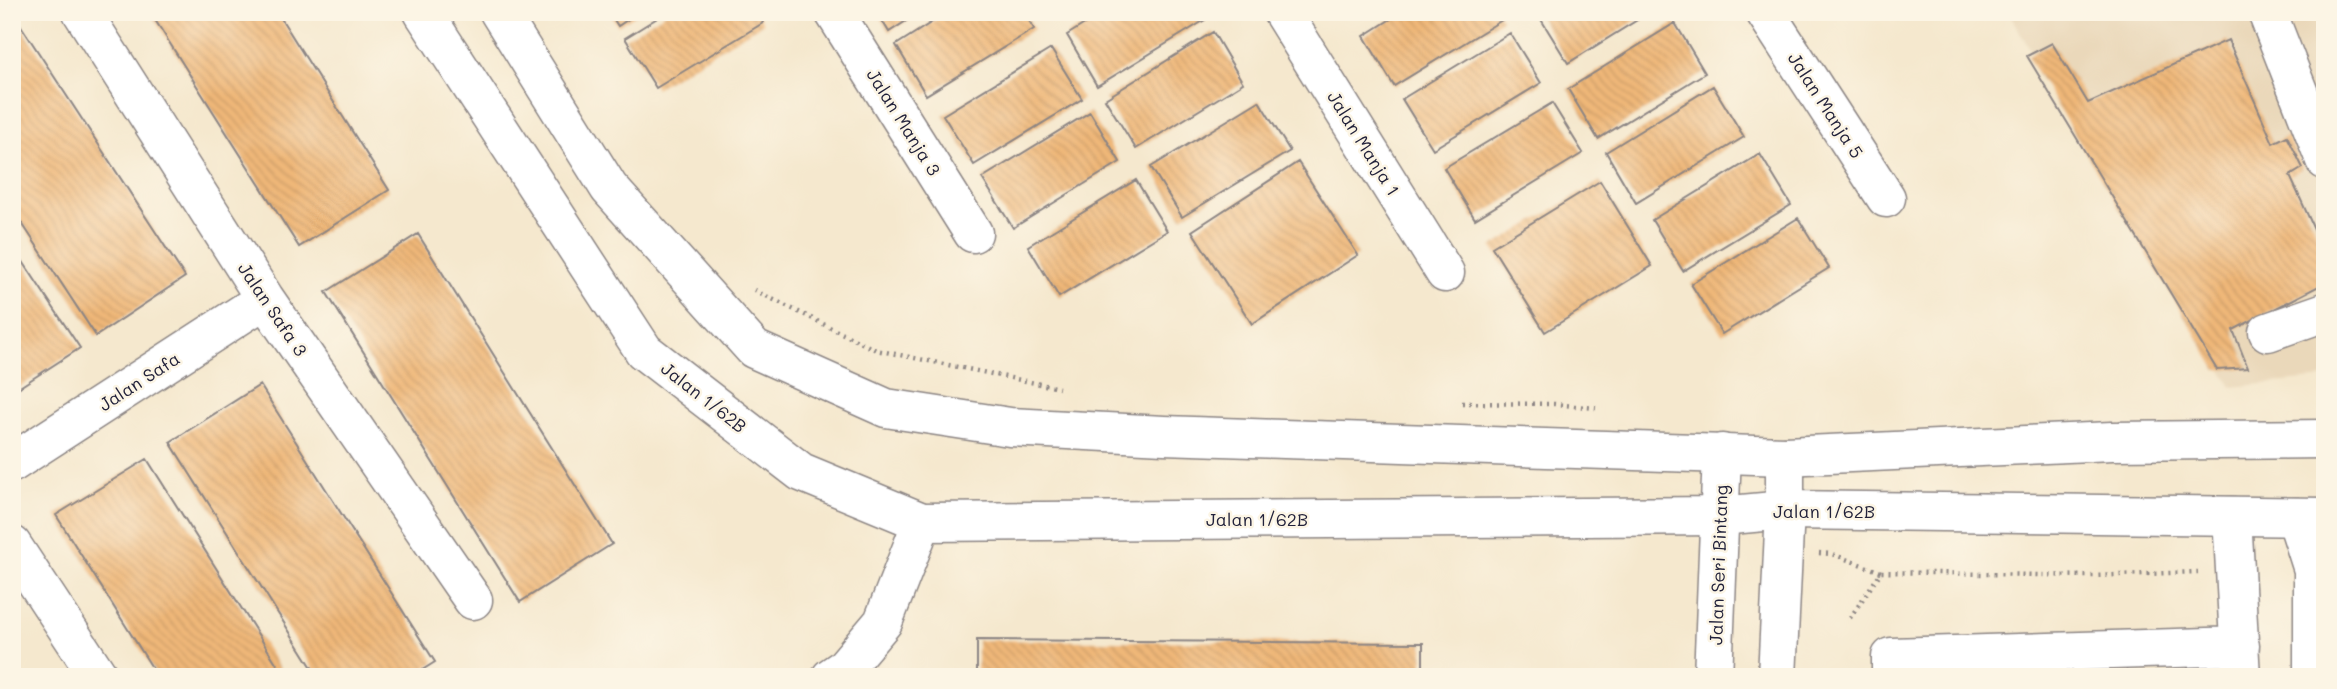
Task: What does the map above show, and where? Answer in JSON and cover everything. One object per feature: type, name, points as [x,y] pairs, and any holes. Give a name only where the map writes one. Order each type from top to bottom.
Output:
[{"type":"main road","name":"Jalan Safa 3","points":[[82,12],[265,299],[473,600]]},
{"type":"main road","name":"Jalan 1/62B","points":[[423,12],[644,351],[801,472],[922,522],[1720,516],[1785,510],[2310,517]]},
{"type":"main road","points":[[499,12],[609,188],[754,349],[887,408],[1022,428],[1178,436],[1785,456],[2112,441],[2325,439]]},
{"type":"main road","name":"Jalan Manja 3","points":[[834,12],[973,233]]},
{"type":"main road","name":"Jalan Manja 1","points":[[1282,12],[1445,273]]},
{"type":"main road","name":"Jalan Manja 5","points":[[1765,12],[1886,198]]},
{"type":"main road","points":[[2267,12],[2325,160]]},
{"type":"main road","name":"Jalan Safa","points":[[12,463],[265,299]]},
{"type":"main road","points":[[2268,332],[2325,312]]},
{"type":"main road","name":"Jalan Seri Bintang","points":[[1713,677],[1722,453]]},
{"type":"main road","points":[[1777,677],[1785,456]]},
{"type":"main road","points":[[1891,677],[1891,657],[2241,662],[2232,516]]},
{"type":"main road","points":[[2310,517],[2319,580],[2313,677]]},
{"type":"main road","points":[[831,677],[844,668],[883,622],[922,522]]},
{"type":"main road","points":[[12,545],[99,677]]},
{"type":"path","points":[[748,287],[876,350],[1065,389]]},
{"type":"path","points":[[1457,403],[1554,404],[1609,409]]},
{"type":"path","points":[[1850,618],[1881,572],[2091,576],[2235,570]]},
{"type":"shaded area","points":[[2008,12],[2325,12],[2325,378],[2232,387]]},
{"type":"building","points":[[12,12],[185,277],[96,336],[12,208]]},
{"type":"building","points":[[150,12],[277,12],[389,190],[299,247]]},
{"type":"building","points":[[609,12],[639,12],[618,26]]},
{"type":"building","points":[[667,12],[757,12],[763,23],[656,88],[625,38]]},
{"type":"building","points":[[877,12],[920,12],[889,32]]},
{"type":"building","points":[[948,12],[1024,12],[1034,29],[926,95],[896,45]]},
{"type":"building","points":[[1104,12],[1201,12],[1205,20],[1097,86],[1067,35]]},
{"type":"building","points":[[1402,12],[1498,12],[1502,20],[1394,86],[1364,36]]},
{"type":"building","points":[[1538,12],[1650,12],[1568,63]]},
{"type":"building","points":[[1675,23],[1705,73],[1598,139],[1568,89]]},
{"type":"building","points":[[1213,32],[1243,83],[1136,149],[1105,99]]},
{"type":"building","points":[[1510,33],[1541,83],[1433,149],[1402,99]]},
{"type":"building","points":[[2228,40],[2273,143],[2287,136],[2303,168],[2290,176],[2325,253],[2325,283],[2233,330],[2248,368],[2217,370],[2027,56],[2052,43],[2088,103]]},
{"type":"building","points":[[1051,49],[1082,99],[974,165],[943,115]]},
{"type":"building","points":[[1713,86],[1744,137],[1636,203],[1606,152]]},
{"type":"building","points":[[1259,101],[1290,151],[1182,217],[1151,167]]},
{"type":"building","points":[[1552,103],[1583,153],[1475,219],[1444,168]]},
{"type":"building","points":[[1090,112],[1120,162],[1013,228],[982,178]]},
{"type":"building","points":[[1760,154],[1791,205],[1683,271],[1652,220]]},
{"type":"building","points":[[1298,162],[1358,255],[1252,324],[1192,231]]},
{"type":"building","points":[[1136,180],[1167,231],[1059,297],[1028,246]]},
{"type":"building","points":[[1600,181],[1652,266],[1545,332],[1492,247]]},
{"type":"building","points":[[1798,218],[1829,268],[1722,334],[1691,284]]},
{"type":"building","points":[[418,234],[612,544],[520,602],[326,292]]},
{"type":"building","points":[[12,245],[80,348],[12,392]]},
{"type":"building","points":[[260,385],[435,662],[411,677],[318,677],[170,442]]},
{"type":"building","points":[[147,459],[285,677],[158,677],[56,515]]},
{"type":"building","points":[[977,640],[1423,643],[1423,677],[977,677]]}]
